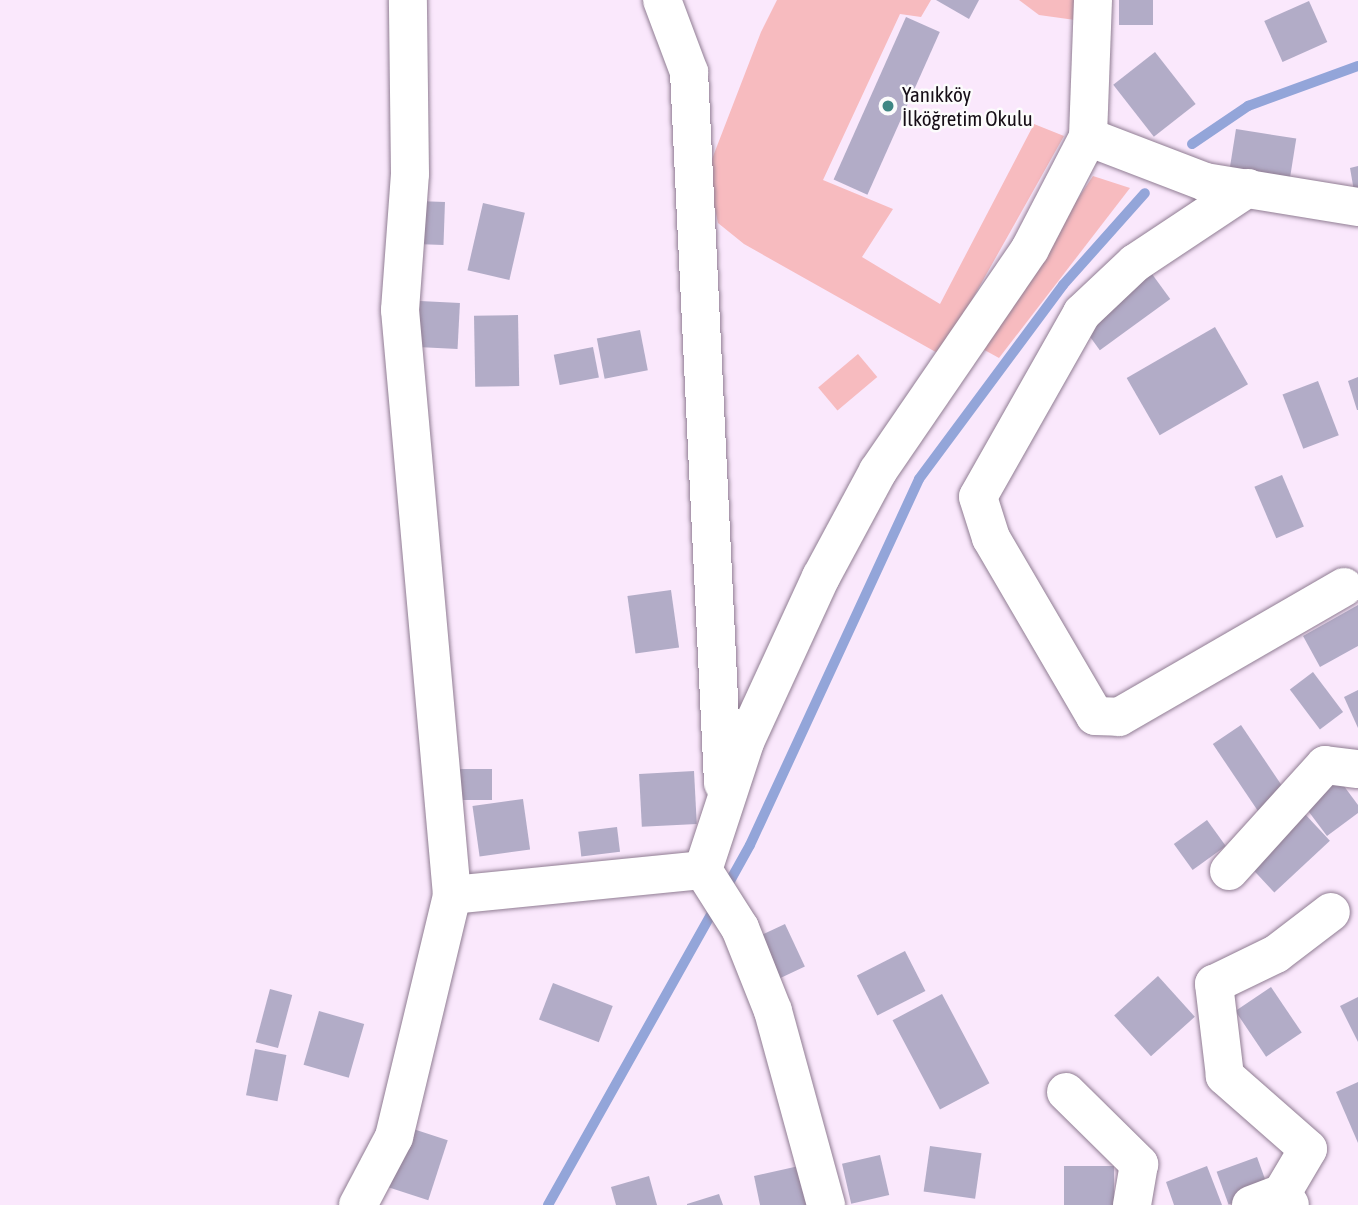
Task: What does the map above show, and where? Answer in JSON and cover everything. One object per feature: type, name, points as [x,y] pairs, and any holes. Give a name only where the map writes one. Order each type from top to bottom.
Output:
[{"type":"street","points":[[358,1205],[394,1137],[452,895],[400,310],[410,174],[408,0]]},
{"type":"street","points":[[662,0],[689,72],[724,808]]},
{"type":"street","points":[[827,1205],[773,1011],[733,917],[706,874],[750,730],[821,577],[878,471],[1030,249],[1088,137],[1093,0]]},
{"type":"street","points":[[1088,137],[1205,182],[1358,207]]},
{"type":"street","points":[[1248,188],[1135,263],[1082,313],[978,496],[990,538],[1095,716],[1119,717],[1344,587]]},
{"type":"street","points":[[1229,871],[1325,765],[1358,769]]},
{"type":"street","points":[[452,895],[706,874]]},
{"type":"street","points":[[1274,1201],[1308,1149],[1225,1076],[1214,984],[1276,954],[1331,912]]},
{"type":"street","points":[[1066,1092],[1139,1164],[1132,1205]]},
{"type":"shaded area","points":[[777,0],[931,0],[921,17],[900,14],[823,180],[893,209],[862,257],[940,304],[1034,124],[1064,136],[941,355],[744,244],[718,223],[707,172],[761,32]]},
{"type":"shaded area","points":[[1019,0],[1075,0],[1075,20],[1039,15]]},
{"type":"shaded area","points":[[1093,176],[1130,188],[999,358],[979,347]]},
{"type":"shaded area","points":[[858,354],[877,377],[837,410],[818,387]]},
{"type":"building","points":[[936,0],[979,0],[969,19]]},
{"type":"building","points":[[1119,0],[1153,0],[1153,25],[1119,25]]},
{"type":"building","points":[[1309,1],[1327,42],[1283,62],[1264,21]]},
{"type":"building","name":"Yanıkköy İlköğretim Okulu","points":[[906,17],[940,32],[867,195],[834,180]]},
{"type":"building","points":[[1155,52],[1196,104],[1154,137],[1113,85]]},
{"type":"building","points":[[1236,129],[1296,139],[1289,182],[1229,172]]},
{"type":"building","points":[[1358,166],[1358,197],[1355,197],[1350,168]]},
{"type":"building","points":[[417,201],[445,202],[443,245],[415,244]]},
{"type":"building","points":[[483,203],[525,213],[509,280],[467,270]]},
{"type":"building","points":[[1152,274],[1170,299],[1100,350],[1082,325]]},
{"type":"building","points":[[420,301],[460,303],[458,349],[418,347]]},
{"type":"building","points":[[518,315],[519,386],[475,387],[474,316]]},
{"type":"building","points":[[1215,327],[1248,384],[1160,435],[1127,378]]},
{"type":"building","points":[[640,330],[648,370],[605,379],[597,338]]},
{"type":"building","points":[[593,347],[599,377],[560,385],[554,355]]},
{"type":"building","points":[[1358,377],[1358,410],[1357,410],[1348,381]]},
{"type":"building","points":[[1318,381],[1339,435],[1303,449],[1283,395]]},
{"type":"building","points":[[1282,475],[1304,527],[1276,538],[1254,487]]},
{"type":"building","points":[[671,590],[679,647],[636,654],[627,596]]},
{"type":"building","points":[[1358,605],[1358,646],[1320,667],[1303,636]]},
{"type":"building","points":[[1313,672],[1343,712],[1320,729],[1290,689]]},
{"type":"building","points":[[1358,690],[1358,728],[1344,697]]},
{"type":"building","points":[[1241,725],[1286,792],[1258,811],[1213,744]]},
{"type":"building","points":[[453,769],[492,769],[492,800],[453,800]]},
{"type":"building","points":[[694,771],[697,824],[642,827],[639,774]]},
{"type":"building","points":[[1338,778],[1358,805],[1358,813],[1327,836],[1303,804]]},
{"type":"building","points":[[523,799],[530,850],[480,857],[472,806]]},
{"type":"building","points":[[1304,813],[1330,841],[1274,893],[1248,865]]},
{"type":"building","points":[[1207,820],[1226,846],[1193,870],[1174,844]]},
{"type":"building","points":[[617,827],[620,852],[581,857],[578,832]]},
{"type":"building","points":[[785,924],[805,967],[774,981],[754,938]]},
{"type":"building","points":[[905,951],[925,991],[877,1016],[857,976]]},
{"type":"building","points":[[1158,976],[1195,1017],[1151,1056],[1114,1015]]},
{"type":"building","points":[[553,983],[613,1006],[599,1042],[539,1019]]},
{"type":"building","points":[[1271,987],[1302,1033],[1266,1057],[1235,1011]]},
{"type":"building","points":[[270,989],[292,995],[278,1048],[256,1042]]},
{"type":"building","points":[[942,994],[989,1083],[940,1109],[893,1020]]},
{"type":"building","points":[[1358,997],[1358,1042],[1340,1006]]},
{"type":"building","points":[[319,1011],[364,1024],[349,1078],[304,1065]]},
{"type":"building","points":[[255,1049],[286,1055],[277,1101],[246,1095]]},
{"type":"building","points":[[1358,1082],[1358,1143],[1336,1092]]},
{"type":"building","points":[[404,1126],[448,1140],[428,1200],[385,1186]]},
{"type":"building","points":[[930,1146],[981,1153],[975,1199],[924,1192]]},
{"type":"building","points":[[880,1155],[889,1195],[851,1204],[842,1164]]},
{"type":"building","points":[[1257,1157],[1269,1190],[1229,1205],[1217,1172]]},
{"type":"building","points":[[799,1166],[808,1205],[760,1205],[754,1176]]},
{"type":"building","points":[[1064,1166],[1114,1166],[1114,1205],[1064,1205]]},
{"type":"building","points":[[1207,1166],[1222,1205],[1174,1205],[1166,1182]]},
{"type":"building","points":[[649,1176],[657,1205],[616,1205],[611,1187]]},
{"type":"building","points":[[719,1194],[723,1205],[687,1205],[687,1204]]},
{"type":"waterway","points":[[1192,144],[1248,106],[1358,66]]},
{"type":"waterway","points":[[725,890],[750,845],[919,479],[1063,285],[1145,193]]},
{"type":"waterway","points":[[548,1205],[716,906]]},
{"type":"place","name":"Yanıkköy İlköğretim Okulu","points":[[888,106]]}]
